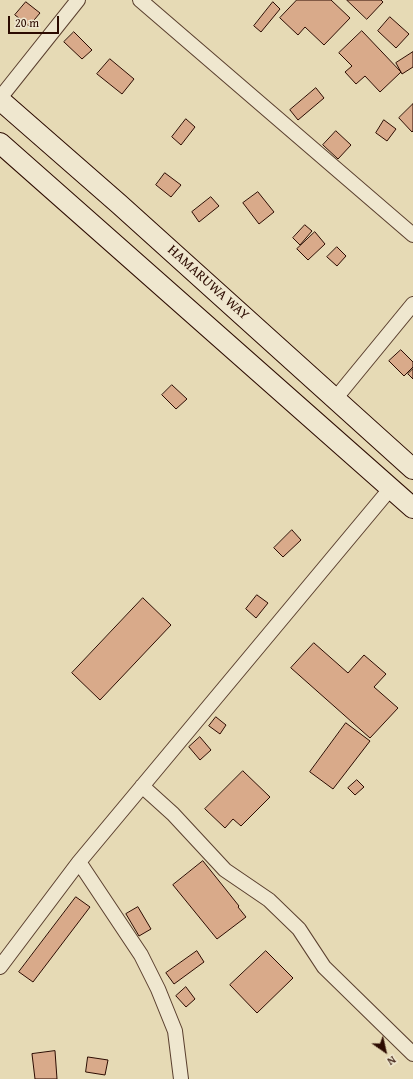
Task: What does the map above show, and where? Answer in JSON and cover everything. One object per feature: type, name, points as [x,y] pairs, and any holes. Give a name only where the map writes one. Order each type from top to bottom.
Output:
[{"type":"main road","name":"HAMARUWA WAY","points":[[0,99],[125,209],[413,469]]},
{"type":"main road","points":[[0,143],[413,508]]},
{"type":"street","points":[[0,99],[78,0]]},
{"type":"street","points":[[140,0],[413,235]]},
{"type":"street","points":[[335,398],[413,304]]},
{"type":"street","points":[[0,967],[79,862],[390,489]]},
{"type":"street","points":[[142,786],[173,814],[225,870],[269,900],[299,929],[324,968],[413,1054]]},
{"type":"street","points":[[79,862],[141,955],[158,990],[175,1031],[182,1079]]},
{"type":"building","points":[[297,0],[331,0],[350,18],[324,45],[305,27],[298,35],[280,18]]},
{"type":"building","points":[[347,0],[381,0],[383,2],[367,19]]},
{"type":"building","points":[[26,2],[40,13],[29,26],[15,15]]},
{"type":"building","points":[[273,2],[280,9],[261,32],[254,26]]},
{"type":"building","points":[[390,17],[409,34],[396,48],[378,31]]},
{"type":"building","points":[[362,31],[401,72],[380,92],[365,76],[356,84],[345,72],[352,66],[339,53]]},
{"type":"building","points":[[74,32],[92,50],[82,59],[64,42]]},
{"type":"building","points":[[413,52],[413,67],[402,74],[396,63]]},
{"type":"building","points":[[110,59],[134,79],[122,94],[97,74]]},
{"type":"building","points":[[316,88],[324,98],[298,120],[290,110]]},
{"type":"building","points":[[413,104],[413,131],[412,132],[399,118]]},
{"type":"building","points":[[186,119],[195,127],[181,145],[172,137]]},
{"type":"building","points":[[384,120],[396,129],[387,141],[376,133]]},
{"type":"building","points":[[336,131],[351,145],[338,159],[323,145]]},
{"type":"building","points":[[165,173],[181,185],[171,197],[156,185]]},
{"type":"building","points":[[258,192],[274,212],[259,224],[243,203]]},
{"type":"building","points":[[211,197],[219,206],[199,222],[192,212]]},
{"type":"building","points":[[305,225],[312,231],[300,245],[293,238]]},
{"type":"building","points":[[315,232],[325,244],[308,260],[297,249]]},
{"type":"building","points":[[337,247],[346,256],[337,266],[327,257]]},
{"type":"building","points":[[401,350],[413,362],[413,367],[404,376],[389,361]]},
{"type":"building","points":[[413,369],[413,379],[408,374]]},
{"type":"building","points":[[172,385],[187,399],[176,409],[162,395]]},
{"type":"building","points":[[292,530],[301,540],[283,557],[274,548]]},
{"type":"building","points":[[257,595],[268,603],[256,618],[246,609]]},
{"type":"building","points":[[143,598],[171,625],[100,700],[72,673]]},
{"type":"building","points":[[314,643],[348,673],[364,655],[386,674],[374,687],[398,708],[370,738],[291,668]]},
{"type":"building","points":[[216,717],[226,725],[220,734],[209,726]]},
{"type":"building","points":[[346,723],[370,741],[333,789],[310,772]]},
{"type":"building","points":[[200,737],[211,750],[200,760],[189,747]]},
{"type":"building","points":[[243,771],[270,797],[241,826],[233,819],[225,828],[205,809]]},
{"type":"building","points":[[357,780],[364,787],[355,795],[348,788]]},
{"type":"building","points":[[203,861],[246,917],[217,939],[173,885]]},
{"type":"building","points":[[76,897],[90,907],[33,982],[19,972]]},
{"type":"building","points":[[138,907],[151,929],[139,936],[126,914]]},
{"type":"building","points":[[197,951],[204,962],[174,984],[166,973]]},
{"type":"building","points":[[266,951],[293,978],[257,1013],[230,985]]},
{"type":"building","points":[[186,987],[195,999],[186,1007],[176,996]]},
{"type":"building","points":[[55,1051],[57,1079],[35,1079],[32,1054]]},
{"type":"building","points":[[88,1057],[108,1060],[105,1075],[86,1072]]}]
